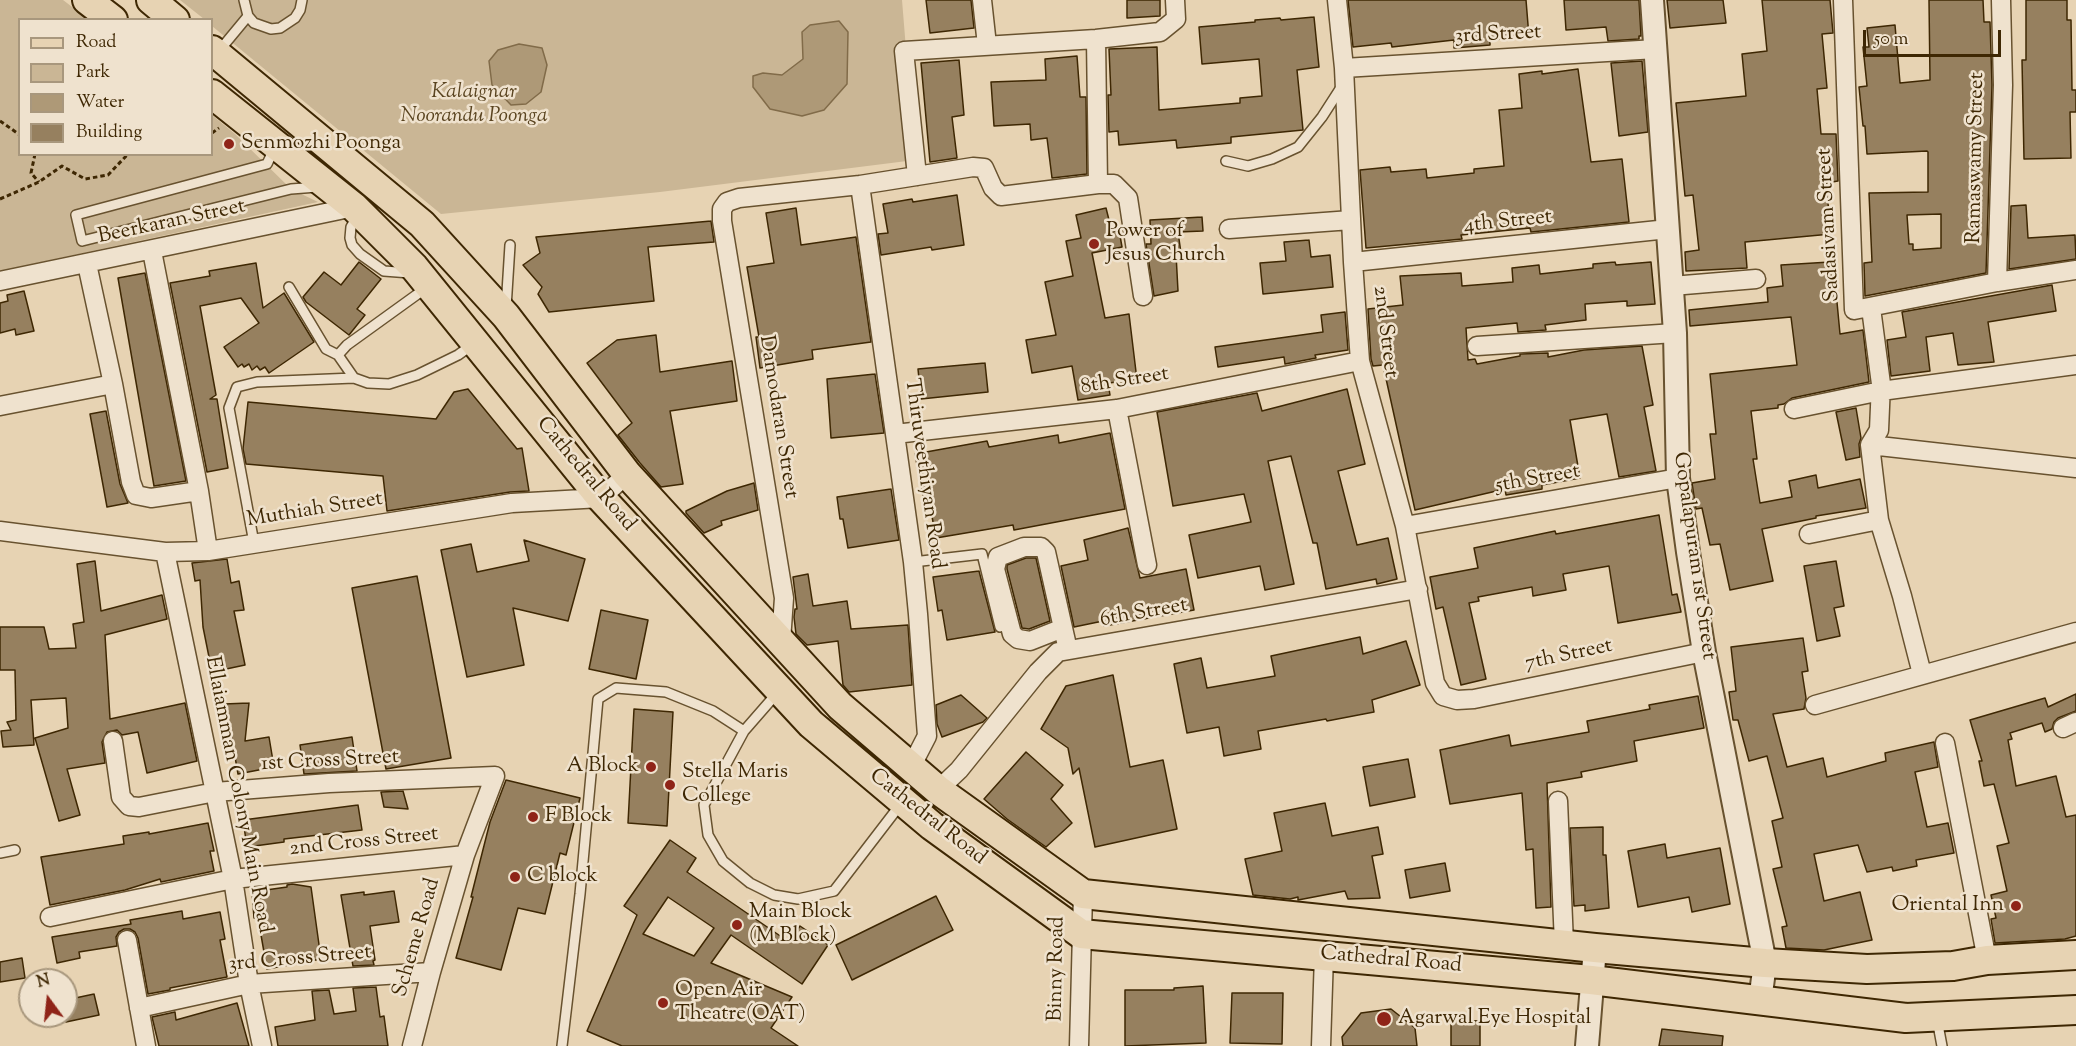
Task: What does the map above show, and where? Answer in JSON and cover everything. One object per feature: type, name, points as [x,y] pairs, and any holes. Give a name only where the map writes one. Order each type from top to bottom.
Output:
[{"type":"main road","points":[[87,0],[110,18]]},
{"type":"main road","points":[[151,0],[173,18]]},
{"type":"main road","name":"Cathedral Road","points":[[214,52],[422,224],[506,316],[627,474],[840,706],[938,790],[1083,894],[1595,948],[1765,963],[1867,969],[1953,966],[1988,980]]},
{"type":"main road","name":"Cathedral Road","points":[[213,95],[357,210],[424,279],[601,498],[811,724],[932,826],[1081,934],[1591,980],[1906,1018],[1944,1015]]},
{"type":"main road","points":[[1944,1015],[1988,980],[2076,955]]},
{"type":"main road","points":[[1988,980],[2076,972]]},
{"type":"main road","points":[[1988,980],[2076,993]]},
{"type":"main road","points":[[1944,1015],[2076,1010]]},
{"type":"street","points":[[982,0],[987,45]]},
{"type":"street","points":[[917,176],[904,51],[1096,39],[1160,32],[1176,19],[1175,0]]},
{"type":"street","name":"2nd Street","points":[[1337,0],[1344,74],[1360,361],[1405,526],[1435,682],[1443,696]]},
{"type":"street","name":"Gopalapuram 1st Street","points":[[1652,0],[1675,333],[1678,478],[1704,652],[1765,963],[1760,1001]]},
{"type":"street","name":"Sadasivam Street","points":[[1843,0],[1854,310],[1871,308],[1881,391],[1879,430],[1870,445],[1879,520],[1922,674]]},
{"type":"street","name":"Ramaswamy Street","points":[[1997,282],[2003,86],[2001,0]]},
{"type":"street","points":[[1096,39],[1098,184]]},
{"type":"street","name":"3rd Street","points":[[1344,74],[1656,49]]},
{"type":"street","points":[[860,185],[973,167],[984,168],[993,188],[1001,196],[1114,184],[1128,198],[1143,296]]},
{"type":"street","name":"Damodaran Street","points":[[781,641],[784,598],[722,209],[727,202],[739,198],[860,185]]},
{"type":"street","name":"Thiruveethiyan Road","points":[[860,185],[913,562],[927,736],[911,767]]},
{"type":"street","name":"Beerkaran Street","points":[[0,281],[357,210]]},
{"type":"street","points":[[1228,229],[1351,220]]},
{"type":"street","name":"4th Street","points":[[1353,262],[1668,229]]},
{"type":"street","points":[[152,251],[199,491],[208,551]]},
{"type":"street","points":[[87,264],[131,482],[136,495],[151,498],[199,491]]},
{"type":"street","points":[[1871,308],[1997,282],[2076,270]]},
{"type":"street","points":[[1672,286],[1756,279]]},
{"type":"street","points":[[1477,346],[1675,333]]},
{"type":"street","name":"8th Street","points":[[895,434],[1117,409],[1360,361]]},
{"type":"street","points":[[1794,409],[1881,391],[2076,365]]},
{"type":"street","points":[[0,405],[113,384]]},
{"type":"street","points":[[1117,409],[1148,566]]},
{"type":"street","points":[[1870,445],[2076,468]]},
{"type":"street","points":[[601,498],[627,474]]},
{"type":"street","name":"5th Street","points":[[1405,526],[1678,478]]},
{"type":"street","name":"Muthiah Street","points":[[0,531],[165,552],[208,551],[512,503],[601,498]]},
{"type":"street","points":[[1809,534],[1879,520]]},
{"type":"street","points":[[1063,628],[1030,641],[1018,639],[1012,634],[995,569],[998,557],[1024,547],[1041,547],[1047,552],[1068,650]]},
{"type":"street","name":"Ellaiamman Colony Main Road","points":[[165,552],[233,879],[249,984],[262,1046]]},
{"type":"street","name":"6th Street","points":[[938,790],[959,770],[1038,672],[1059,652],[1418,589]]},
{"type":"street","points":[[1815,705],[2076,632]]},
{"type":"street","name":"7th Street","points":[[1443,696],[1457,700],[1474,699],[1704,652]]},
{"type":"street","name":"1st Cross Street","points":[[113,741],[121,797],[129,806],[139,807],[215,792],[329,783],[495,776]]},
{"type":"street","points":[[1945,743],[1988,980]]},
{"type":"street","name":"Scheme Road","points":[[412,1046],[465,855],[495,776]]},
{"type":"street","points":[[1558,801],[1564,944]]},
{"type":"street","name":"2nd Cross Street","points":[[50,917],[233,879],[465,855]]},
{"type":"street","name":"Binny Road","points":[[1079,1046],[1083,894]]},
{"type":"street","points":[[127,940],[146,1046]]},
{"type":"street","points":[[1587,1046],[1595,948]]},
{"type":"street","points":[[1321,1046],[1324,955]]},
{"type":"street","name":"3rd Cross Street","points":[[139,1008],[249,984],[431,972]]},
{"type":"lane","points":[[244,0],[248,16],[254,23],[271,29],[280,28],[296,18],[302,0]]},
{"type":"lane","points":[[214,52],[248,16]]},
{"type":"lane","points":[[1226,160],[1248,166],[1272,159],[1298,147],[1322,117],[1344,74]]},
{"type":"lane","points":[[276,146],[267,164],[76,215],[82,241],[291,189],[328,187]]},
{"type":"lane","points":[[506,316],[510,245]]},
{"type":"lane","points":[[338,356],[347,345],[424,279]]},
{"type":"lane","points":[[289,287],[326,349],[338,356],[354,378]]},
{"type":"lane","points":[[254,543],[229,408],[237,387],[257,382],[354,378],[368,384],[389,384],[458,356],[475,342]]},
{"type":"lane","points":[[913,562],[982,554],[1000,627]]},
{"type":"lane","points":[[562,1046],[580,894],[598,699],[616,688],[666,692],[713,711],[744,731]]},
{"type":"lane","points":[[779,690],[744,731],[704,805],[708,835],[723,861],[750,883],[774,895],[798,899],[834,891],[903,802]]},
{"type":"lane","points":[[0,853],[15,850]]},
{"type":"lane","points":[[1942,1046],[1939,1030],[1944,1015]]},
{"type":"path","points":[[0,121],[18,134]]},
{"type":"path","points":[[35,156],[31,173],[39,182]]},
{"type":"path","points":[[0,199],[39,182],[63,166],[85,179],[108,175],[126,156]]},
{"type":"green space","name":"Senmozhi Poonga","points":[[0,0],[63,0],[87,18],[18,18],[18,156],[213,156],[213,116],[291,189],[318,202],[0,271]]},
{"type":"green space","name":"Kalaignar Noorandu Poonga","points":[[180,0],[902,0],[915,160],[660,192],[441,214],[213,27],[213,18],[203,18]]},
{"type":"water","points":[[839,21],[848,32],[847,84],[824,110],[802,116],[770,109],[753,87],[753,76],[763,73],[782,75],[803,59],[802,32],[810,25]]},
{"type":"water","points":[[519,44],[542,48],[547,65],[541,92],[526,104],[511,105],[492,85],[489,61],[498,50]]},
{"type":"building","points":[[926,0],[971,0],[974,28],[930,33]]},
{"type":"building","points":[[1127,0],[1160,0],[1160,16],[1127,18]]},
{"type":"building","points":[[1348,0],[1526,0],[1529,37],[1490,40],[1490,45],[1454,48],[1454,40],[1392,47],[1391,43],[1353,47]]},
{"type":"building","points":[[1564,0],[1639,0],[1641,36],[1639,39],[1608,41],[1606,27],[1566,30]]},
{"type":"building","points":[[1667,0],[1723,0],[1726,23],[1670,28]]},
{"type":"building","points":[[1762,0],[1830,0],[1833,33],[1822,34],[1827,88],[1817,89],[1821,134],[1836,134],[1838,181],[1826,183],[1831,234],[1745,242],[1747,268],[1686,271],[1685,252],[1699,250],[1693,195],[1685,196],[1676,103],[1746,96],[1742,54],[1767,51]]},
{"type":"building","points":[[1929,0],[1983,0],[1984,22],[1990,22],[1992,85],[1986,273],[1865,296],[1864,263],[1872,262],[1869,193],[1928,192],[1927,151],[1867,154],[1859,87],[1867,86],[1863,47],[1869,47],[1867,28],[1895,25],[1900,83],[1930,80]],"holes":[[[1941,214],[1941,248],[1913,250],[1913,244],[1909,244],[1907,215]]]},
{"type":"building","points":[[2026,0],[2067,0],[2067,20],[2071,20],[2072,90],[2076,90],[2076,112],[2070,112],[2071,158],[2024,159],[2022,60],[2026,60]]},
{"type":"building","points":[[1314,17],[1319,67],[1297,70],[1303,130],[1231,137],[1231,143],[1177,148],[1176,140],[1119,145],[1118,131],[1109,132],[1108,95],[1111,95],[1109,49],[1157,47],[1159,110],[1240,103],[1240,98],[1262,96],[1259,59],[1202,64],[1199,27],[1255,22],[1255,20]]},
{"type":"building","points":[[1077,56],[1080,97],[1086,97],[1087,174],[1052,178],[1047,138],[1031,140],[1030,124],[994,126],[991,82],[1046,80],[1045,59]]},
{"type":"building","points":[[959,60],[964,115],[952,117],[957,158],[930,162],[921,63]]},
{"type":"building","points":[[1642,61],[1648,132],[1619,136],[1611,63]]},
{"type":"building","points":[[1578,69],[1591,162],[1622,159],[1629,222],[1531,232],[1530,228],[1461,235],[1462,239],[1366,248],[1360,170],[1390,167],[1391,172],[1426,169],[1427,178],[1474,173],[1474,169],[1504,166],[1499,110],[1522,108],[1519,74],[1542,71],[1542,74]]},
{"type":"building","points":[[957,195],[964,245],[932,250],[931,247],[881,255],[878,234],[888,233],[883,204]]},
{"type":"building","points":[[2026,205],[2028,238],[2075,235],[2076,259],[2009,269],[2011,206]]},
{"type":"building","points":[[796,208],[801,245],[856,237],[871,342],[812,350],[813,359],[760,368],[756,337],[759,337],[747,267],[774,263],[766,213]]},
{"type":"building","points":[[1106,208],[1112,232],[1119,230],[1122,247],[1092,253],[1105,318],[1129,314],[1137,380],[1108,383],[1110,395],[1078,400],[1072,366],[1032,373],[1026,340],[1056,335],[1045,282],[1073,276],[1066,241],[1081,238],[1076,215]]},
{"type":"building","points":[[1202,217],[1203,231],[1178,232],[1181,253],[1176,254],[1178,291],[1154,296],[1146,244],[1151,244],[1150,220]]},
{"type":"building","points":[[711,221],[714,242],[648,247],[654,301],[549,312],[538,294],[542,287],[523,265],[540,253],[536,237]]},
{"type":"building","points":[[1309,240],[1311,257],[1330,255],[1333,287],[1263,294],[1260,263],[1286,261],[1284,242]]},
{"type":"building","points":[[359,262],[381,279],[357,309],[365,315],[349,335],[306,302],[303,297],[324,272],[341,285]]},
{"type":"building","points":[[1615,262],[1616,265],[1651,262],[1655,304],[1627,306],[1627,301],[1585,304],[1586,320],[1545,325],[1546,330],[1518,332],[1517,323],[1466,328],[1468,360],[1475,359],[1477,364],[1520,356],[1520,354],[1548,353],[1548,357],[1584,350],[1642,346],[1653,405],[1644,407],[1656,471],[1619,477],[1607,414],[1570,420],[1580,478],[1542,485],[1542,489],[1506,495],[1505,489],[1415,510],[1383,365],[1373,366],[1371,359],[1368,309],[1403,305],[1400,276],[1461,273],[1462,286],[1513,282],[1512,268],[1539,265],[1540,274],[1593,268],[1593,264]]},
{"type":"building","points":[[1830,262],[1832,281],[1835,281],[1840,334],[1863,330],[1869,382],[1792,398],[1778,405],[1778,408],[1751,411],[1757,459],[1753,459],[1760,503],[1792,497],[1789,481],[1816,475],[1818,488],[1860,479],[1866,508],[1816,516],[1816,518],[1762,529],[1773,581],[1730,590],[1720,544],[1710,545],[1702,508],[1696,509],[1692,483],[1715,479],[1710,434],[1716,434],[1710,374],[1797,365],[1791,317],[1690,326],[1689,310],[1768,302],[1767,288],[1783,286],[1781,265]]},
{"type":"building","points":[[256,263],[263,308],[284,293],[314,342],[269,373],[265,367],[260,370],[257,366],[252,370],[249,364],[244,367],[242,364],[238,367],[224,347],[259,323],[241,298],[200,306],[216,395],[210,399],[217,399],[228,468],[207,472],[170,283],[210,276],[209,271]]},
{"type":"building","points":[[145,273],[186,481],[154,486],[118,278]]},
{"type":"building","points":[[2052,285],[2056,311],[1988,322],[1994,362],[1958,365],[1953,333],[1926,337],[1930,371],[1891,376],[1887,340],[1906,337],[1902,312]]},
{"type":"building","points":[[24,291],[34,331],[16,335],[15,329],[0,333],[0,303],[8,301],[7,295]]},
{"type":"building","points":[[1345,312],[1348,350],[1315,355],[1316,358],[1285,364],[1284,357],[1218,367],[1215,347],[1323,332],[1321,315]]},
{"type":"building","points":[[656,335],[660,372],[732,361],[737,401],[670,411],[683,484],[661,487],[618,435],[632,423],[587,363],[617,340]]},
{"type":"building","points":[[985,363],[988,392],[921,399],[918,369]]},
{"type":"building","points":[[875,374],[884,433],[831,438],[827,379]]},
{"type":"building","points":[[468,389],[517,449],[522,448],[529,491],[387,511],[383,476],[246,464],[243,449],[248,402],[436,419],[454,392]]},
{"type":"building","points":[[1347,389],[1365,464],[1338,471],[1357,545],[1388,538],[1397,579],[1377,584],[1376,579],[1326,589],[1317,543],[1313,543],[1291,456],[1268,461],[1294,584],[1265,590],[1260,566],[1198,578],[1189,535],[1251,522],[1244,494],[1173,506],[1157,412],[1257,393],[1262,411]]},
{"type":"building","points":[[1856,408],[1861,438],[1860,457],[1846,460],[1836,412]]},
{"type":"building","points":[[106,411],[120,484],[128,503],[107,507],[90,414]]},
{"type":"building","points":[[1110,433],[1125,509],[1014,530],[1013,525],[936,538],[928,495],[923,496],[915,454],[987,441],[989,447],[1058,435],[1059,443]]},
{"type":"building","points":[[754,483],[758,510],[721,521],[722,525],[704,533],[686,513],[727,491]]},
{"type":"building","points":[[891,489],[899,540],[848,548],[837,497]]},
{"type":"building","points":[[1659,515],[1672,595],[1677,594],[1681,612],[1618,623],[1609,566],[1563,574],[1566,590],[1533,596],[1532,587],[1478,597],[1479,601],[1469,603],[1486,679],[1461,685],[1443,607],[1436,609],[1430,577],[1478,568],[1474,548],[1555,531],[1556,534]]},
{"type":"building","points":[[1128,528],[1140,578],[1186,569],[1194,610],[1104,626],[1103,621],[1074,627],[1061,566],[1088,560],[1084,540]]},
{"type":"building","points":[[524,540],[585,559],[568,621],[513,608],[524,665],[467,677],[441,550],[471,544],[477,572],[529,561]]},
{"type":"building","points":[[1026,558],[1036,558],[1050,621],[1029,629],[1022,628],[1007,569],[1007,565]]},
{"type":"building","points":[[227,559],[231,583],[239,581],[244,610],[234,611],[245,665],[212,672],[203,627],[200,580],[195,581],[192,563]]},
{"type":"building","points":[[95,561],[101,611],[162,595],[167,619],[105,635],[110,719],[185,703],[197,761],[147,773],[138,732],[122,735],[117,730],[107,732],[102,742],[105,763],[67,769],[80,815],[59,821],[35,738],[68,728],[66,698],[31,700],[34,745],[3,747],[1,731],[11,730],[7,722],[16,720],[15,670],[0,670],[0,627],[44,627],[49,649],[76,648],[73,624],[84,622],[77,564]]},
{"type":"building","points":[[1836,561],[1844,606],[1834,608],[1840,636],[1817,641],[1804,566]]},
{"type":"building","points":[[979,571],[995,632],[947,640],[942,610],[938,611],[933,577]]},
{"type":"building","points":[[808,574],[813,606],[847,601],[851,629],[908,625],[912,685],[849,692],[843,685],[838,641],[807,645],[796,634],[794,617],[795,609],[797,609],[793,577]]},
{"type":"building","points":[[417,576],[451,758],[386,769],[352,588]]},
{"type":"building","points":[[601,610],[648,620],[636,679],[589,669]]},
{"type":"building","points":[[1360,637],[1363,654],[1406,641],[1420,685],[1372,700],[1374,712],[1258,731],[1261,749],[1224,756],[1219,727],[1187,733],[1174,664],[1201,658],[1207,688],[1275,676],[1271,656]]},
{"type":"building","points":[[1803,638],[1808,671],[1802,672],[1806,698],[1804,709],[1773,714],[1787,767],[1823,758],[1827,777],[1886,761],[1885,753],[1934,742],[1938,767],[1915,772],[1927,827],[1948,823],[1954,853],[1916,860],[1917,866],[1893,871],[1892,867],[1867,872],[1858,845],[1814,854],[1824,901],[1860,892],[1872,940],[1824,950],[1786,948],[1782,927],[1787,926],[1773,869],[1782,867],[1772,821],[1783,818],[1767,756],[1749,761],[1738,720],[1733,720],[1729,692],[1736,691],[1731,647]]},
{"type":"building","points":[[1113,675],[1130,767],[1163,760],[1177,829],[1095,847],[1079,768],[1073,774],[1068,748],[1041,729],[1066,686]]},
{"type":"building","points":[[2076,694],[2076,711],[2058,718],[2052,729],[2045,732],[2042,723],[2010,733],[2012,739],[2008,740],[2016,786],[2056,776],[2066,817],[2076,815],[2076,936],[2065,939],[1995,943],[1991,919],[1996,918],[1991,895],[2007,891],[1997,846],[2009,843],[1994,784],[1984,786],[1979,761],[1982,761],[1970,720],[2045,698],[2048,707]]},
{"type":"building","points":[[961,695],[987,718],[983,722],[942,737],[937,724],[936,705]]},
{"type":"building","points":[[1698,696],[1704,728],[1634,741],[1637,761],[1581,772],[1582,777],[1547,783],[1551,907],[1536,908],[1533,849],[1526,850],[1522,793],[1450,804],[1440,750],[1509,735],[1511,746],[1589,732],[1587,721],[1650,709],[1649,705]]},
{"type":"building","points":[[249,703],[245,741],[269,737],[274,767],[238,774],[229,722],[222,723],[224,704]]},
{"type":"building","name":"A Block","points":[[634,709],[673,712],[667,826],[628,823]]},
{"type":"building","points":[[352,737],[357,771],[304,774],[300,745]]},
{"type":"building","points":[[1026,752],[1063,785],[1051,799],[1072,823],[1046,847],[984,799]]},
{"type":"building","points":[[1408,759],[1415,797],[1370,806],[1363,767]]},
{"type":"building","points":[[506,780],[580,798],[566,855],[560,853],[545,914],[518,908],[501,970],[456,958],[490,822]]},
{"type":"building","points":[[403,791],[408,809],[384,807],[381,792]]},
{"type":"building","points":[[1325,803],[1332,836],[1378,827],[1383,854],[1372,856],[1380,898],[1348,899],[1345,891],[1298,900],[1298,897],[1290,899],[1253,895],[1245,859],[1282,851],[1274,813]]},
{"type":"building","points":[[358,805],[362,830],[284,839],[284,842],[247,847],[243,820]]},
{"type":"building","points":[[208,823],[214,851],[210,851],[214,871],[161,882],[160,879],[125,890],[50,905],[41,857],[124,844],[123,836],[149,832],[149,834]]},
{"type":"building","points":[[1603,827],[1603,855],[1606,855],[1609,908],[1585,911],[1585,905],[1574,906],[1570,828]]},
{"type":"building","points":[[670,840],[696,858],[687,872],[789,942],[800,926],[828,945],[802,984],[731,935],[711,963],[792,997],[771,1028],[798,1046],[622,1046],[587,1031],[637,915],[624,906]],"holes":[[[668,897],[714,928],[694,956],[643,934]]]},
{"type":"building","points":[[1665,844],[1667,858],[1720,848],[1730,904],[1692,912],[1689,897],[1638,907],[1628,851]]},
{"type":"building","points":[[1445,863],[1450,891],[1410,898],[1405,870]]},
{"type":"building","points":[[292,884],[311,887],[321,959],[267,969],[258,918],[254,918],[252,892],[287,887]]},
{"type":"building","points":[[394,891],[399,922],[370,926],[374,965],[353,966],[341,895]]},
{"type":"building","points":[[936,896],[953,930],[852,980],[836,945]]},
{"type":"building","points":[[182,911],[183,919],[220,912],[225,939],[220,940],[227,977],[148,994],[138,938],[130,929],[119,932],[116,937],[117,946],[79,952],[80,958],[57,963],[52,937],[131,924],[130,920]]},
{"type":"building","points":[[22,958],[24,968],[18,968],[18,979],[0,982],[0,962]]},
{"type":"building","points":[[1203,986],[1206,1043],[1125,1046],[1125,990],[1174,990],[1174,988]]},
{"type":"building","points":[[376,987],[380,1017],[384,1016],[388,1046],[278,1046],[275,1027],[315,1020],[312,991],[329,990],[334,1014],[356,1011],[353,988]]},
{"type":"building","points":[[1232,993],[1283,993],[1282,1044],[1230,1043]]},
{"type":"building","points":[[94,994],[99,1015],[78,1019],[78,997]]},
{"type":"building","points":[[237,1003],[249,1046],[159,1046],[152,1017],[175,1012],[176,1020]]},
{"type":"building","points":[[1391,1009],[1415,1028],[1417,1046],[1343,1046],[1342,1037],[1361,1013]]},
{"type":"building","points":[[1451,1020],[1480,1021],[1480,1046],[1451,1046]]},
{"type":"building","points":[[1662,1029],[1723,1036],[1722,1046],[1659,1046]]},
{"type":"place","name":"Senmozhi Poonga","points":[[229,144]]},
{"type":"place","name":"Power of Jesus Church","points":[[1094,244]]},
{"type":"place","name":"A Block","points":[[651,767]]},
{"type":"place","name":"Stella Maris College","points":[[670,785]]},
{"type":"place","name":"F Block","points":[[533,817]]},
{"type":"place","name":"C block","points":[[515,877]]},
{"type":"place","name":"Oriental Inn","points":[[2016,906]]},
{"type":"place","name":"Main Block (M Block)","points":[[737,925]]},
{"type":"place","name":"Open Air Theatre(OAT)","points":[[663,1003]]},
{"type":"place","name":"Agarwal Eye Hospital","points":[[1384,1019]]}]
